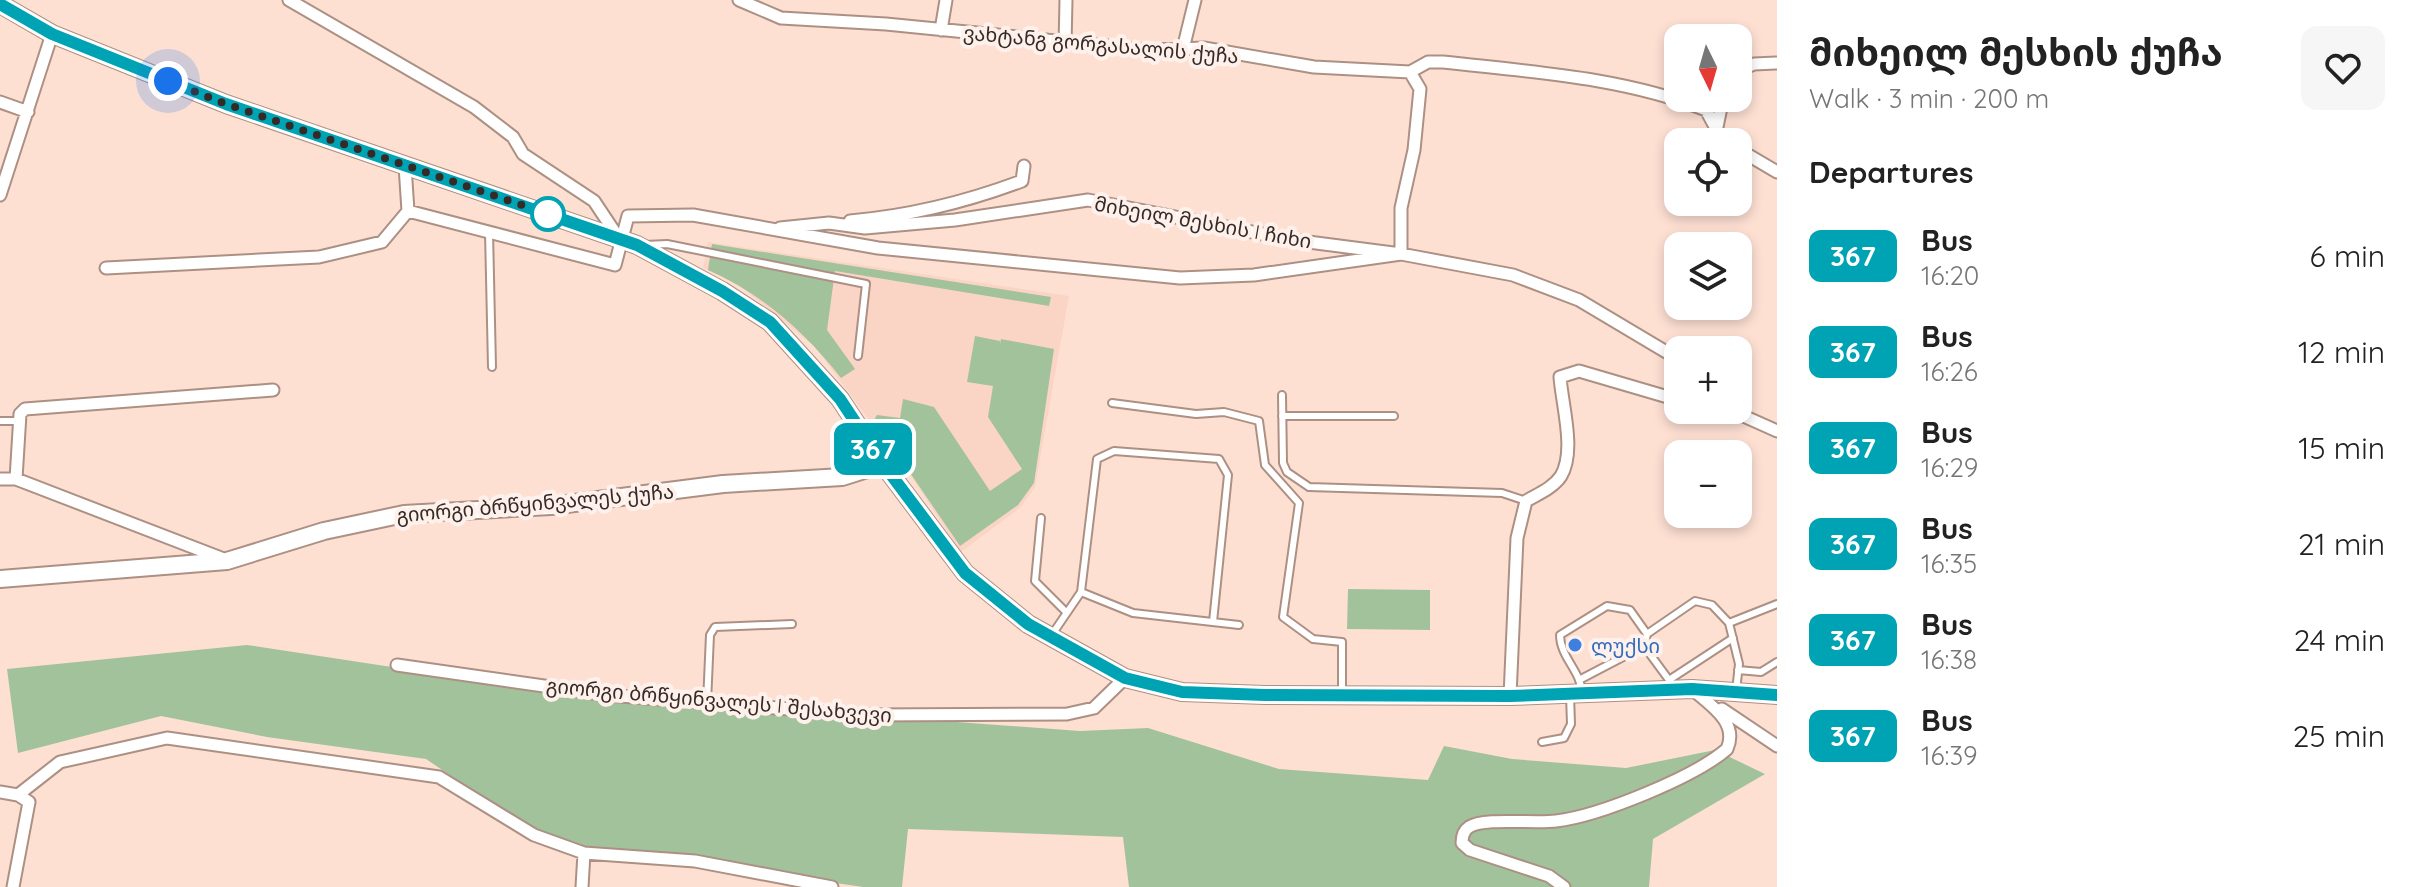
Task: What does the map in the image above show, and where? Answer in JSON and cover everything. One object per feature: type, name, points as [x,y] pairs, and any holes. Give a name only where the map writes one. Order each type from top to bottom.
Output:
[{"type":"street","points":[[289,0],[474,107],[513,137],[523,154],[594,201],[620,241]]},
{"type":"street","name":"ვახტანგ გორგასალის ქუჩა","points":[[739,0],[781,18],[941,30],[1065,45],[1204,48],[1314,67],[1410,72],[1428,62],[1443,62],[1646,89],[1706,110],[1716,128]]},
{"type":"street","points":[[941,30],[946,0]]},
{"type":"street","points":[[1065,45],[1066,0]]},
{"type":"street","points":[[1183,49],[1195,0]]},
{"type":"street","points":[[0,4],[52,34],[226,104],[637,245],[671,261],[770,322],[840,399],[883,464],[965,573],[1028,624],[1125,678],[1182,692],[1510,696],[1669,685],[1777,695]]},
{"type":"street","points":[[0,195],[52,34]]},
{"type":"street","points":[[1752,65],[1776,63]]},
{"type":"street","points":[[408,211],[615,265],[628,216],[693,215],[878,248],[1180,278],[1254,275],[1401,254],[1401,208],[1414,150],[1420,89],[1410,72]]},
{"type":"street","points":[[0,102],[28,112]]},
{"type":"street","points":[[1752,157],[1777,172]]},
{"type":"street","points":[[106,268],[319,257],[382,242],[408,211],[405,166]]},
{"type":"street","points":[[829,223],[883,218],[975,198],[1022,181],[1024,166]]},
{"type":"street","name":"მიხეილ მესხის I ჩიხი","points":[[766,229],[829,223],[865,228],[955,220],[1088,200],[1293,240],[1401,254],[1513,275],[1579,300],[1664,351]]},
{"type":"street","points":[[1510,696],[1517,538],[1526,501],[1551,487],[1561,476],[1568,459],[1560,377],[1579,371],[1664,396]]},
{"type":"street","points":[[16,479],[19,421],[25,409],[273,390]]},
{"type":"street","points":[[1752,420],[1777,431]]},
{"type":"street","name":"გიორგი ბრწყინვალეს ქუჩა","points":[[0,579],[227,561],[324,531],[404,514],[551,506],[723,484],[842,477],[883,464]]},
{"type":"street","points":[[0,479],[16,479],[227,561]]},
{"type":"street","name":"გიორგი ბრწყინვალეს I შესახვევი","points":[[397,665],[607,695],[868,715],[1067,714],[1094,708],[1125,678]]},
{"type":"street","points":[[1692,689],[1777,746]]},
{"type":"street","points":[[1564,887],[1549,876],[1470,850],[1462,843],[1462,835],[1469,827],[1484,824],[1559,821],[1661,785],[1719,757],[1727,749],[1731,730],[1726,720],[1692,689]]},
{"type":"street","points":[[18,795],[60,762],[167,738],[439,777],[534,835],[584,853],[695,861],[832,887]]},
{"type":"street","points":[[0,792],[18,795],[29,802],[13,887]]},
{"type":"street","points":[[582,887],[584,853]]},
{"type":"lane","points":[[489,232],[492,367]]},
{"type":"lane","points":[[637,245],[667,244],[866,284],[858,356]]},
{"type":"lane","points":[[1282,395],[1283,463],[1287,472],[1309,487],[1502,493],[1526,501]]},
{"type":"lane","points":[[1112,403],[1196,414],[1224,412],[1259,421],[1265,465],[1299,503],[1283,617],[1313,639],[1342,642],[1342,694]]},
{"type":"lane","points":[[1282,416],[1394,416]]},
{"type":"lane","points":[[0,421],[19,421]]},
{"type":"lane","points":[[1051,636],[1081,592],[1097,459],[1114,451],[1219,459],[1228,475],[1213,622]]},
{"type":"lane","points":[[1041,518],[1035,581],[1066,612]]},
{"type":"lane","points":[[1081,592],[1133,613],[1239,625]]},
{"type":"lane","points":[[1578,689],[1644,646],[1647,634],[1695,601],[1712,605],[1729,623],[1738,670],[1736,692]]},
{"type":"lane","points":[[1729,623],[1777,604]]},
{"type":"lane","points":[[1542,742],[1564,738],[1571,724],[1578,689],[1560,645],[1560,635],[1607,606],[1630,610],[1647,634]]},
{"type":"lane","points":[[707,703],[710,635],[715,627],[792,624]]},
{"type":"lane","points":[[1644,646],[1669,685],[1733,638]]},
{"type":"lane","points":[[1738,670],[1761,672],[1777,662]]},
{"type":"shaded area","points":[[708,242],[1069,296],[1035,487],[1020,508],[961,552],[912,478],[815,347],[740,286],[703,268]]},
{"type":"green space","points":[[712,244],[1051,297],[1049,306],[835,271],[827,330],[855,369],[841,378],[781,315],[746,290],[708,270]]},
{"type":"green space","points":[[975,336],[1000,341],[1000,344],[1001,339],[1054,349],[1034,483],[1018,505],[960,546],[874,420],[877,415],[900,418],[903,399],[934,407],[990,491],[1022,469],[988,417],[993,386],[967,382]]},
{"type":"green space","points":[[1348,589],[1430,590],[1430,630],[1347,629]]},
{"type":"green space","points":[[247,645],[563,693],[1080,731],[1148,728],[1279,769],[1428,780],[1444,746],[1512,759],[1626,768],[1715,750],[1765,774],[1653,839],[1649,887],[1129,887],[1123,837],[908,829],[902,887],[863,887],[547,841],[426,759],[267,737],[161,716],[18,753],[7,669]]},
{"type":"bus line","name":"367","points":[[0,4],[29,24],[226,104],[637,245],[722,291],[770,322],[840,399],[883,464],[965,573],[1028,624],[1125,678],[1182,692],[1265,695],[1510,696],[1692,689],[1777,695]]},
{"type":"place","name":"ლუქსი","points":[[1575,645]]},
{"type":"route","points":[[168,81],[226,104],[548,214]]}]
